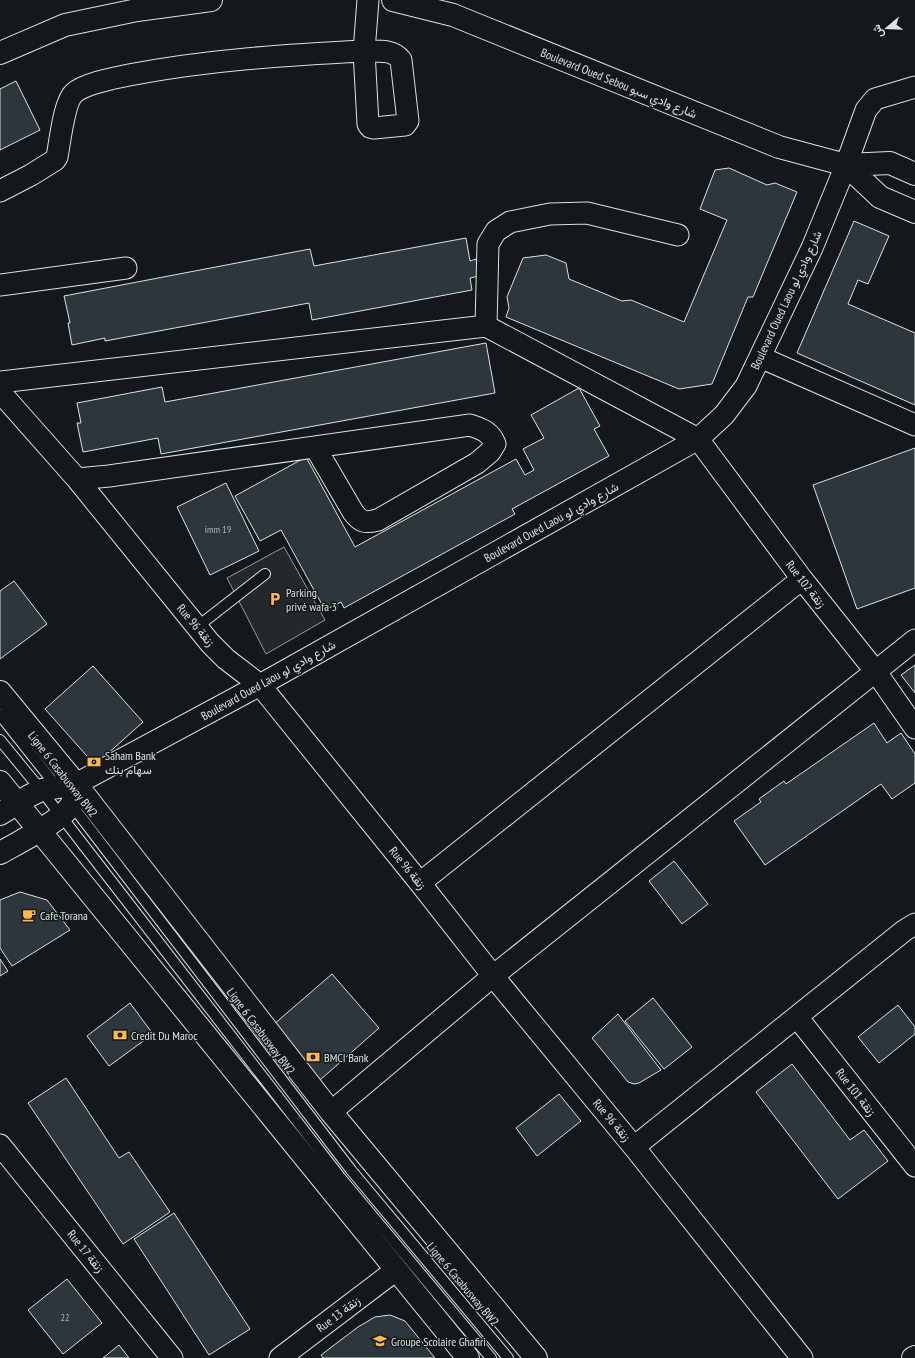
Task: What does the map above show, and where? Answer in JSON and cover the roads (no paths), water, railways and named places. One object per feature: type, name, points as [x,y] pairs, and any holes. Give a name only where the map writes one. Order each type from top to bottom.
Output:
[{"type":"main road","points":[[0,53],[65,25],[136,10],[210,0]]},
{"type":"main road","name":"Boulevard Oued Sebou شارع وادي سبو","points":[[393,0],[453,15],[779,147],[846,165],[890,163],[915,174]]},
{"type":"main road","name":"Boulevard Oued Sebou شارع وادي سبو","points":[[846,165],[880,197],[915,212]]},
{"type":"main road","points":[[0,692],[61,796],[331,1112],[536,1358]]},
{"type":"main road","points":[[0,782],[8,808],[38,830],[468,1358]]},
{"type":"main road","name":"Boulevard Oued Laou شارع وادي لو","points":[[8,808],[61,796]]},
{"type":"main road","name":"Boulevard Oued Laou شارع وادي لو","points":[[0,853],[38,830],[61,796]]},
{"type":"street","points":[[0,191],[31,175],[55,160],[57,157],[69,102],[75,92],[82,88],[112,78],[220,60],[364,51],[368,0]]},
{"type":"street","name":"Boulevard Oued Laou شارع وادي لو","points":[[61,796],[698,439],[724,415],[746,386],[812,248],[846,165],[866,110],[875,99],[915,87]]},
{"type":"street","points":[[486,326],[488,244],[496,231],[510,222],[550,214],[586,213],[678,235]]},
{"type":"street","points":[[0,285],[126,268]]},
{"type":"street","points":[[0,382],[486,326],[698,439]]},
{"type":"street","points":[[760,357],[915,425]]},
{"type":"street","name":"Rue 96 زنقة","points":[[0,392],[77,479],[197,627],[226,659],[260,685],[493,976],[634,1147],[802,1358]]},
{"type":"street","points":[[77,479],[109,476],[470,425],[487,431],[495,444],[490,452],[477,464],[378,520],[367,522],[358,518],[353,512],[315,447]]},
{"type":"street","name":"Rue 102 زنقة","points":[[698,439],[802,579],[876,672],[915,728]]},
{"type":"street","points":[[420,883],[802,579]]},
{"type":"street","points":[[331,1112],[493,976],[915,640]]},
{"type":"street","points":[[634,1147],[905,930],[915,924]]},
{"type":"street","name":"Rue 101 زنقة","points":[[797,1017],[915,1166]]},
{"type":"street","name":"Rue 17 زنقة","points":[[0,1145],[172,1358]]},
{"type":"street","name":"Rue 13 زنقة","points":[[280,1358],[396,1270]]},
{"type":"lane","points":[[197,627],[265,574]]},
{"type":"lane","name":"Ligne 6 Casabusway BW2","points":[[0,715],[340,1177],[491,1358]]},
{"type":"lane","name":"Ligne 6 Casabusway BW2","points":[[0,740],[61,796],[351,1170],[508,1358]]},
{"type":"place","name":"Parking privé wafa 3","points":[[275,599]]},
{"type":"place","name":"Saham Bank سهام بنك","points":[[94,762]]},
{"type":"place","name":"Cafe Torana","points":[[29,915]]},
{"type":"place","name":"Credit Du Maroc","points":[[120,1035]]},
{"type":"place","name":"BMCI Bank","points":[[313,1057]]},
{"type":"place","name":"Groupe Scolaire Ghafiri","points":[[380,1341]]}]
